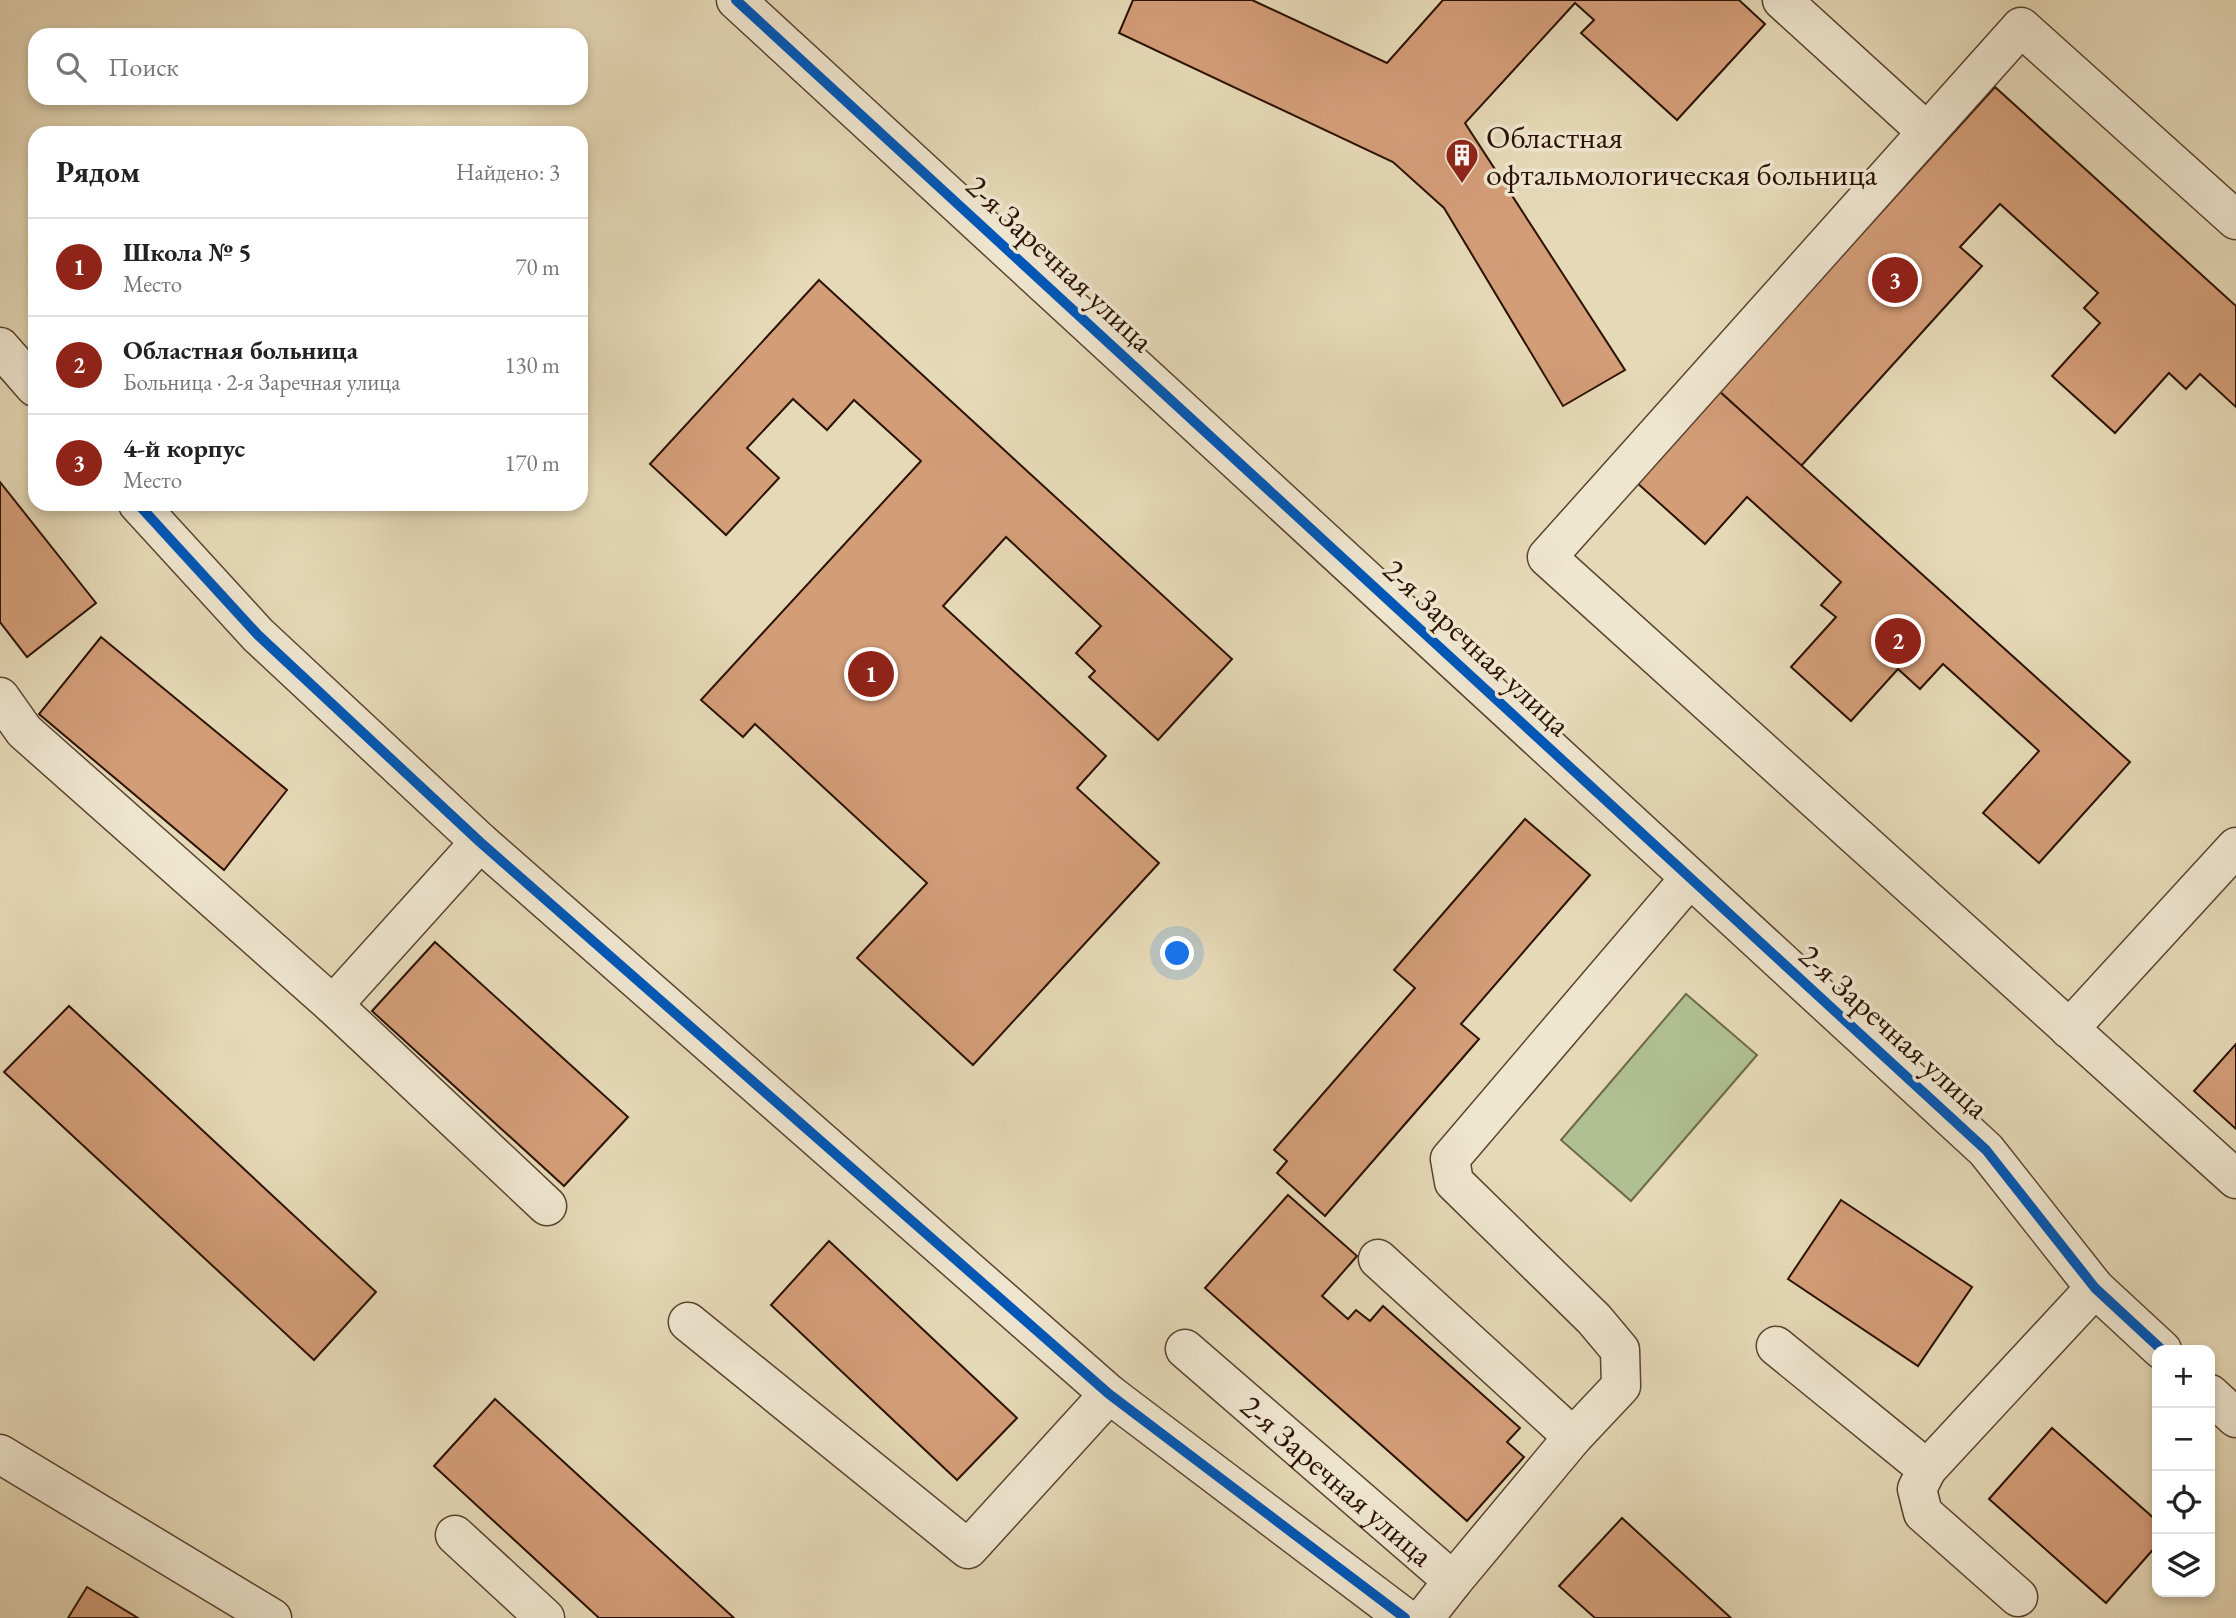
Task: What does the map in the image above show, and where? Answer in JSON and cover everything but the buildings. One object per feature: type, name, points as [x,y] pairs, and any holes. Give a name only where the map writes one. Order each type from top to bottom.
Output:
[{"type":"street","name":"2-я Заречная улица","points":[[736,0],[1986,1150],[2095,1288],[2157,1345]]},
{"type":"street","points":[[1782,0],[1927,132]]},
{"type":"street","points":[[2236,220],[2021,26],[1547,557],[2236,1179]]},
{"type":"street","points":[[0,347],[28,379]]},
{"type":"street","points":[[144,511],[258,635],[480,842],[1109,1394],[1405,1618]]},
{"type":"street","points":[[0,697],[24,731],[333,1005],[547,1206]]},
{"type":"street","points":[[333,1005],[480,842]]},
{"type":"street","points":[[2069,1029],[2236,847]]},
{"type":"street","points":[[1453,1581],[1573,1437],[1621,1385],[1620,1350],[1594,1319],[1454,1182],[1450,1159],[1689,879]]},
{"type":"street","points":[[1377,1259],[1573,1437]]},
{"type":"street","points":[[2018,1597],[1923,1513],[1917,1489],[1927,1469],[2095,1288]]},
{"type":"street","points":[[688,1322],[968,1549],[1109,1394]]},
{"type":"street","points":[[1776,1346],[1927,1469]]},
{"type":"street","name":"2-я Заречная улица","points":[[1185,1349],[1453,1581],[1423,1618]]},
{"type":"street","points":[[2215,1399],[2236,1418]]},
{"type":"street","points":[[0,1454],[272,1618]]},
{"type":"street","points":[[455,1535],[545,1618]]},
{"type":"green space","points":[[1686,994],[1757,1055],[1631,1201],[1561,1140]]},
{"type":"cycle path","points":[[736,0],[1986,1150],[2095,1288],[2157,1345]]},
{"type":"cycle path","points":[[144,511],[258,635],[480,842],[1109,1394],[1405,1618]]},
{"type":"place","name":"Областная офтальмологическая больница","points":[[1462,185]]},
{"type":"place","name":"4-й корпус","points":[[1895,280]]},
{"type":"place","name":"Областная больница","points":[[1898,641]]},
{"type":"place","name":"Школа № 5","points":[[871,674]]}]
